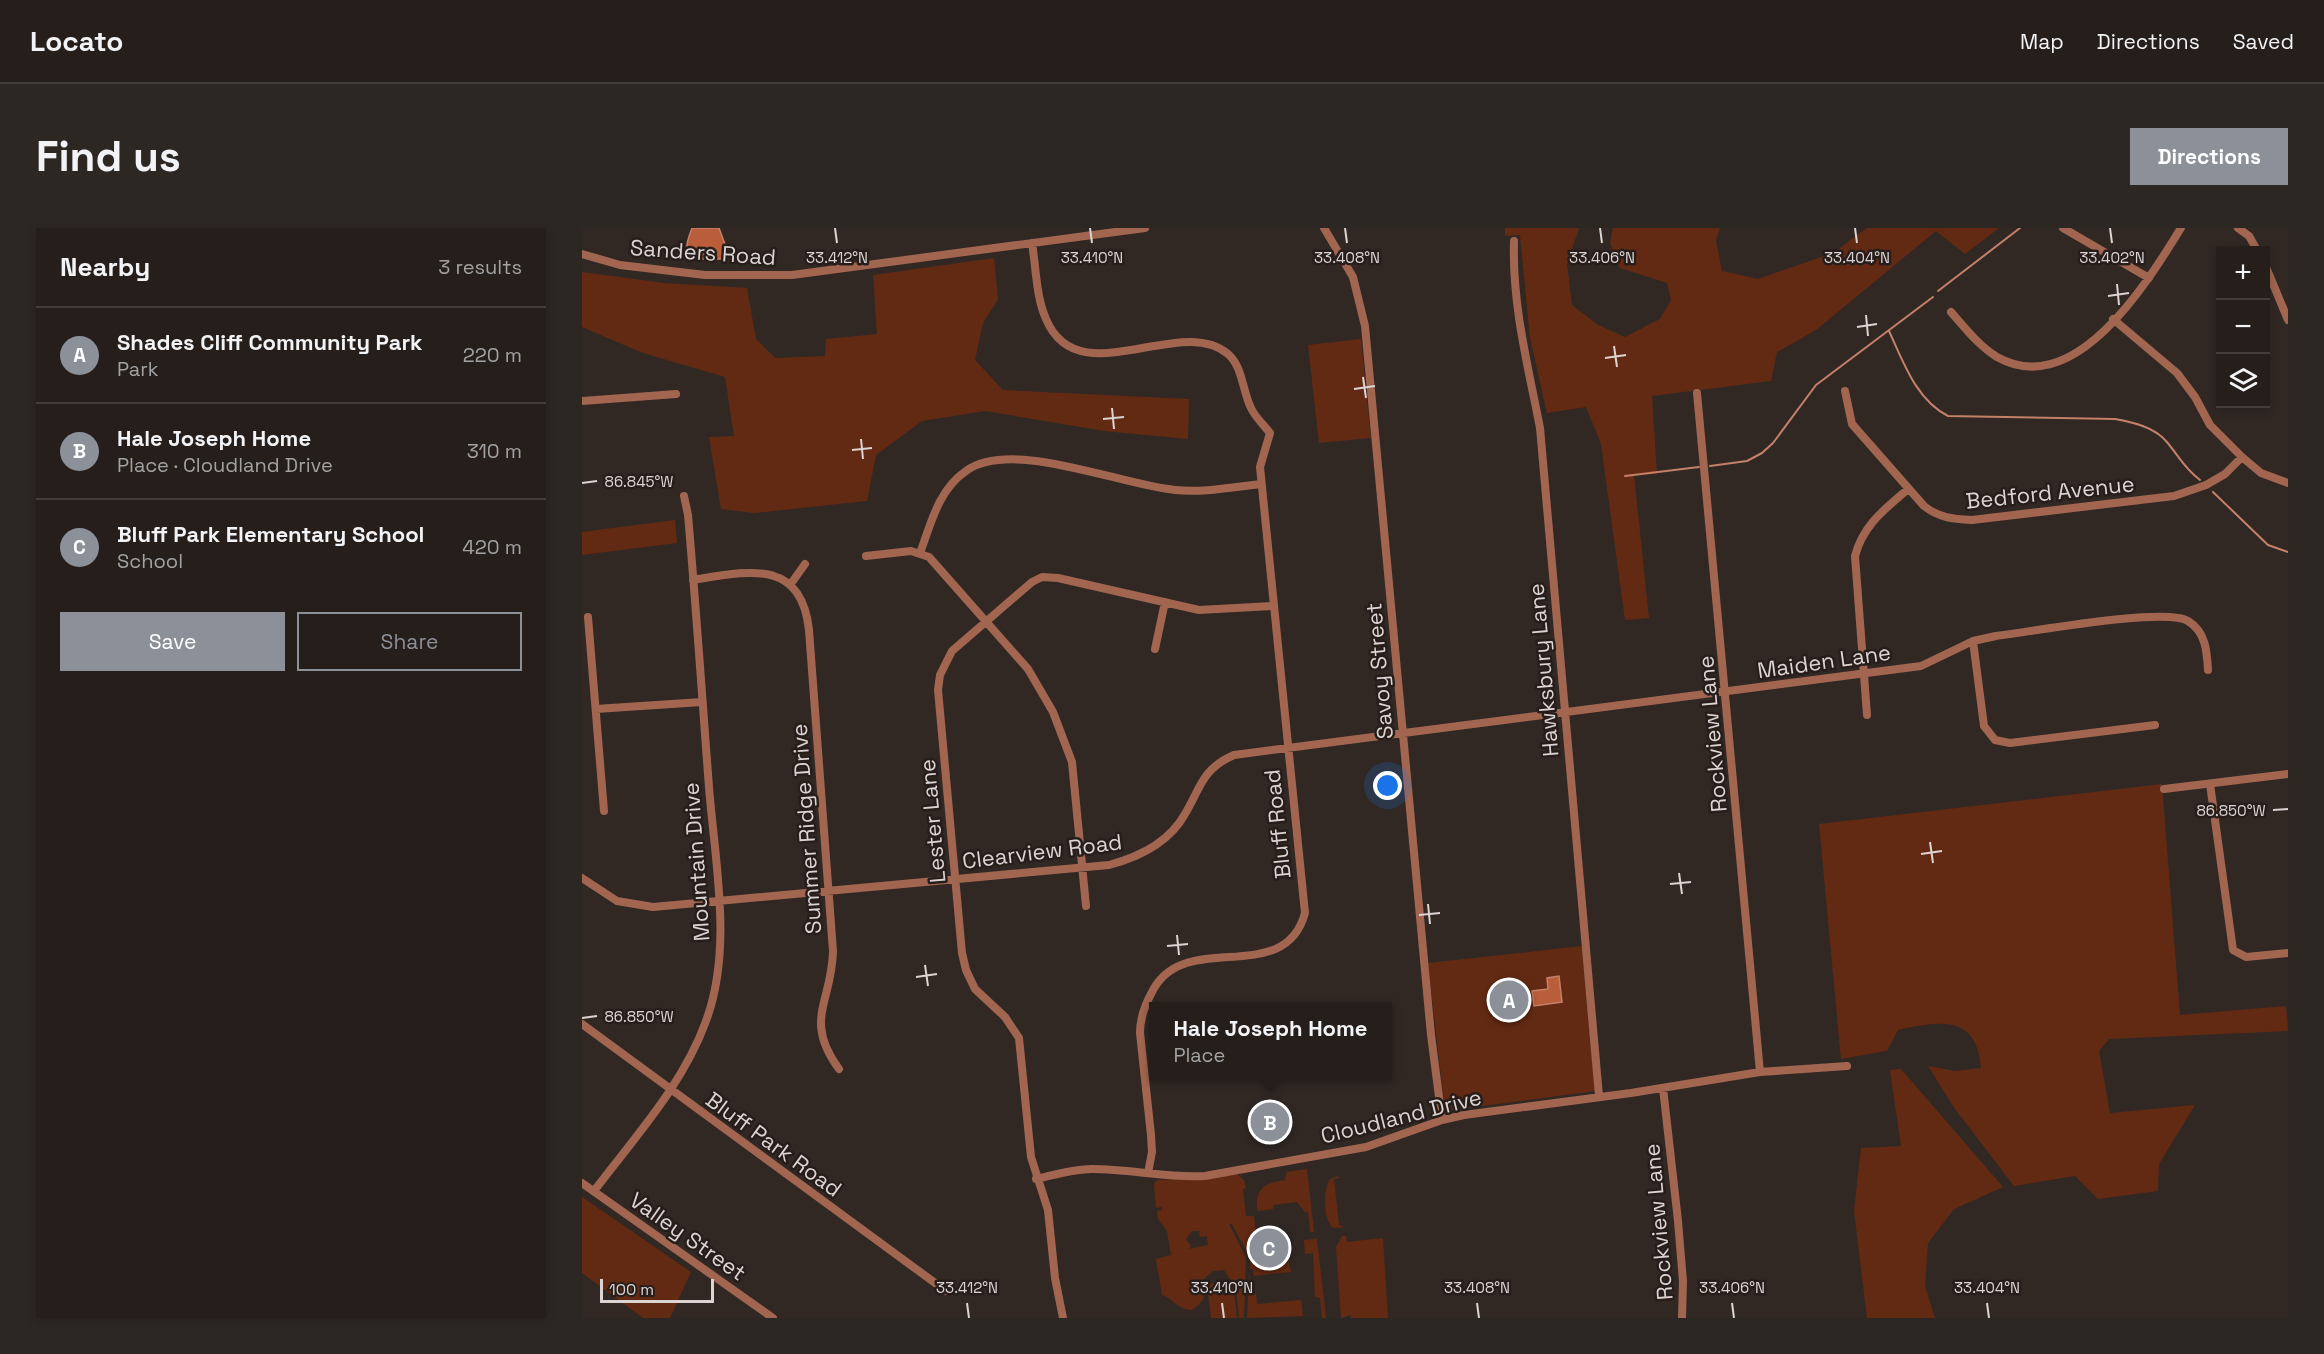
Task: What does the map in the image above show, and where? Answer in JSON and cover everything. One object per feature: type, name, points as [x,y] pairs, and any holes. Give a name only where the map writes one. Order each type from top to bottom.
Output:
[{"type":"street","name":"Sanders Road","points":[[582,254],[638,267],[705,274],[766,276],[843,270],[1145,228]]},
{"type":"street","name":"Savoy Street","points":[[1324,228],[1347,264],[1363,307],[1431,1035],[1442,1120]]},
{"type":"street","points":[[2063,228],[2149,278]]},
{"type":"street","points":[[1951,312],[1987,350],[2008,362],[2032,367],[2053,364],[2071,357],[2090,344],[2149,278],[2181,228]]},
{"type":"street","points":[[2238,228],[2249,236],[2255,246]]},
{"type":"street","name":"Hawksbury Lane","points":[[1514,241],[1513,269],[1519,324],[1540,428],[1599,1096]]},
{"type":"street","name":"Bluff Road","points":[[1032,243],[1045,317],[1054,335],[1066,346],[1094,354],[1194,342],[1212,345],[1229,354],[1240,371],[1250,407],[1270,433],[1260,467],[1261,484],[1305,912],[1301,927],[1292,940],[1273,952],[1187,961],[1168,971],[1154,988],[1140,1020],[1152,1152],[1148,1173]]},
{"type":"street","points":[[2270,279],[2288,320]]},
{"type":"street","points":[[2113,319],[2177,373],[2195,397],[2210,425],[2242,457],[2261,473],[2288,483]]},
{"type":"street","name":"Bedford Avenue","points":[[1845,391],[1852,424],[1907,490],[1936,515],[1972,520],[2174,496],[2206,485],[2225,474],[2242,457]]},
{"type":"street","name":"Rockview Lane","points":[[1697,393],[1760,1072]]},
{"type":"street","points":[[582,401],[676,394]]},
{"type":"street","points":[[920,553],[941,498],[966,470],[986,461],[1023,459],[1180,491],[1261,484]]},
{"type":"street","points":[[1867,715],[1855,556],[1858,545],[1871,522],[1907,490]]},
{"type":"street","name":"Mountain Drive","points":[[594,1191],[670,1089],[694,1051],[711,1006],[719,960],[718,902],[688,515],[684,496]]},
{"type":"street","points":[[866,556],[911,551],[920,553],[935,562],[1042,689],[1064,737],[1071,762],[1086,906]]},
{"type":"street","points":[[693,580],[758,571],[790,585],[805,564]]},
{"type":"street","name":"Lester Lane","points":[[1063,1318],[1055,1278],[1048,1210],[1036,1179],[1032,1157],[1019,1038],[1005,1017],[975,989],[966,970],[938,690],[940,675],[952,651],[1032,582],[1048,576],[1199,610],[1223,611],[1273,606]]},
{"type":"street","name":"Summer Ridge Drive","points":[[790,585],[804,603],[807,615],[829,891],[833,964],[822,1009],[820,1029],[824,1045],[839,1069]]},
{"type":"street","points":[[1155,649],[1165,602]]},
{"type":"street","name":"Maiden Lane","points":[[1403,733],[1921,666],[1973,641],[2018,633],[2170,616],[2190,622],[2200,633],[2206,649],[2208,670]]},
{"type":"street","points":[[588,617],[604,811]]},
{"type":"street","points":[[1973,641],[1983,719],[1987,732],[1995,740],[2010,743],[2155,725]]},
{"type":"street","points":[[596,709],[702,702]]},
{"type":"street","name":"Clearview Road","points":[[582,878],[610,897],[635,906],[718,902],[1082,868],[1127,861],[1162,841],[1184,817],[1206,773],[1224,759],[1234,755],[1287,750],[1403,733]]},
{"type":"street","points":[[2164,789],[2288,774]]},
{"type":"street","points":[[2210,784],[2233,950],[2246,957],[2288,953]]},
{"type":"street","name":"Bluff Park Road","points":[[582,1024],[946,1291]]},
{"type":"street","name":"Cloudland Drive","points":[[1036,1179],[1090,1169],[1148,1173],[1179,1178],[1205,1176],[1366,1147],[1442,1120],[1760,1072],[1847,1066]]},
{"type":"street","name":"Rockview Lane","points":[[1663,1088],[1683,1281],[1682,1318]]},
{"type":"street","name":"Valley Street","points":[[582,1183],[773,1318]]},
{"type":"shaded area","points":[[692,228],[719,228],[726,247],[724,259],[694,259],[690,256],[687,245]]},
{"type":"shaded area","points":[[1505,228],[1579,228],[1567,264],[1572,305],[1598,325],[1625,337],[1660,319],[1671,300],[1667,283],[1620,268],[1610,243],[1613,228],[1720,228],[1716,241],[1722,271],[1758,279],[1833,253],[1867,228],[1999,228],[1965,254],[1936,231],[1816,330],[1777,352],[1771,381],[1652,396],[1657,474],[1634,475],[1649,618],[1625,620],[1601,444],[1586,407],[1547,413],[1530,338],[1520,235],[1505,236]]},
{"type":"shaded area","points":[[994,258],[998,299],[983,323],[975,360],[1003,390],[1189,399],[1188,439],[1104,431],[985,411],[922,421],[876,455],[867,501],[754,513],[721,509],[709,437],[734,436],[725,377],[643,353],[582,327],[582,272],[664,283],[747,288],[756,339],[775,358],[825,356],[826,339],[877,334],[873,275]]},
{"type":"shaded area","points":[[1361,339],[1371,438],[1319,443],[1308,345]]},
{"type":"shaded area","points":[[675,520],[677,543],[582,555],[582,532]]},
{"type":"shaded area","points":[[2162,784],[2180,1015],[2286,1006],[2288,1031],[2109,1039],[2099,1051],[2110,1113],[2195,1105],[2159,1164],[2158,1191],[2098,1199],[2075,1176],[2014,1186],[1955,1109],[1928,1066],[1956,1071],[1981,1068],[1978,1050],[1972,1038],[1964,1030],[1953,1025],[1941,1024],[1898,1030],[1887,1051],[1841,1059],[1819,824]]},
{"type":"shaded area","points":[[1582,946],[1595,1091],[1445,1111],[1428,963]]},
{"type":"shaded area","points":[[1559,976],[1562,1002],[1534,1006],[1532,991],[1548,989],[1547,978]]},
{"type":"shaded area","points":[[1901,1069],[2003,1187],[1954,1209],[1928,1243],[1925,1286],[1935,1318],[1867,1318],[1854,1211],[1861,1148],[1901,1146],[1890,1070]]},
{"type":"shaded area","points":[[1307,1169],[1314,1232],[1310,1232],[1308,1212],[1305,1212],[1297,1202],[1273,1205],[1273,1209],[1257,1211],[1259,1192],[1262,1188],[1285,1180],[1287,1172]]},
{"type":"shaded area","points":[[1237,1174],[1244,1180],[1246,1216],[1254,1216],[1258,1254],[1249,1256],[1232,1224],[1229,1224],[1246,1257],[1245,1286],[1230,1279],[1224,1270],[1213,1271],[1204,1279],[1205,1293],[1202,1301],[1191,1310],[1179,1306],[1162,1295],[1156,1259],[1171,1255],[1167,1231],[1158,1219],[1157,1211],[1162,1210],[1162,1207],[1156,1208],[1154,1184],[1157,1180],[1213,1178]],"holes":[[[1192,1231],[1199,1231],[1200,1237],[1207,1236],[1208,1245],[1188,1249],[1191,1246],[1186,1239]]]},
{"type":"shaded area","points":[[1338,1176],[1340,1178],[1334,1179],[1339,1225],[1345,1227],[1333,1228],[1327,1218],[1325,1197],[1330,1179]]},
{"type":"shaded area","points":[[582,1197],[691,1272],[670,1318],[643,1318],[582,1273]]},
{"type":"shaded area","points":[[1342,1236],[1346,1236],[1347,1242],[1383,1238],[1388,1318],[1351,1318],[1351,1315],[1341,1318],[1336,1247]]},
{"type":"shaded area","points":[[1317,1239],[1326,1318],[1322,1318],[1320,1298],[1315,1297],[1313,1253],[1305,1254],[1304,1240]]},
{"type":"shaded area","points":[[1288,1256],[1291,1272],[1254,1276],[1253,1269],[1250,1269],[1250,1260]]},
{"type":"shaded area","points":[[1249,1273],[1252,1294],[1256,1294],[1257,1304],[1301,1300],[1303,1316],[1247,1318]]},
{"type":"shaded area","points":[[1233,1281],[1237,1318],[1211,1318],[1207,1284]]},
{"type":"shaded area","points":[[1235,1281],[1245,1287],[1244,1318],[1239,1318]]},
{"type":"waterway","points":[[1938,291],[2020,228]]},
{"type":"waterway","points":[[1710,466],[1747,461],[1762,453],[1773,443],[1816,385],[1933,297]]},
{"type":"waterway","points":[[1889,331],[1905,367],[1919,390],[1937,409],[1948,416],[2115,419],[2129,422],[2143,426],[2161,436],[2185,466],[2200,480]]},
{"type":"waterway","points":[[1625,476],[1699,467]]},
{"type":"waterway","points":[[2213,492],[2268,545],[2288,552]]},
{"type":"place","name":"Shades Cliff Community Park","points":[[1509,1000]]},
{"type":"place","name":"Hale Joseph Home","points":[[1270,1122]]},
{"type":"place","name":"Bluff Park Elementary School","points":[[1269,1248]]}]
